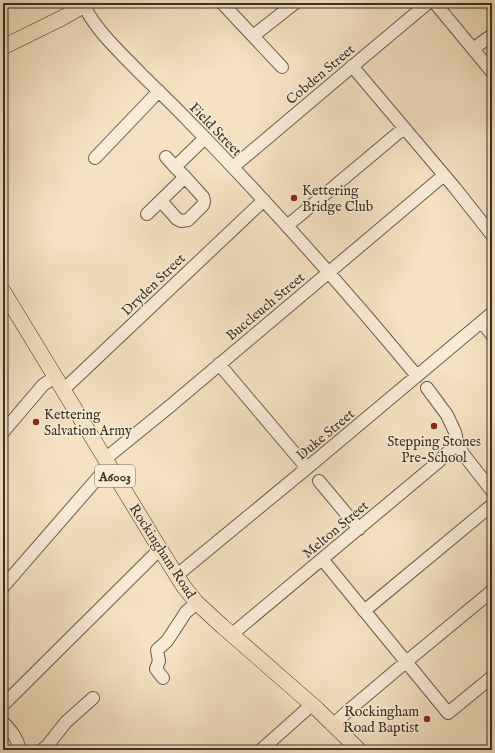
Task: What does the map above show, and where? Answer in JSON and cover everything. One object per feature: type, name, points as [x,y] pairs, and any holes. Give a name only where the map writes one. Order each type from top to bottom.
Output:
[{"type":"main road","points":[[4,45],[62,18],[86,4]]},
{"type":"main road","name":"Rockingham Road","points":[[3,292],[184,588],[197,603],[312,704],[359,750]]},
{"type":"street","points":[[222,3],[282,67]]},
{"type":"street","points":[[253,36],[295,3]]},
{"type":"street","name":"Cobden Street","points":[[233,167],[428,3]]},
{"type":"street","points":[[436,3],[492,72]]},
{"type":"street","name":"Field Street","points":[[86,4],[92,20],[111,44],[159,91],[264,200],[417,376]]},
{"type":"street","points":[[474,49],[492,34]]},
{"type":"street","points":[[352,66],[443,176],[488,222],[492,235]]},
{"type":"street","points":[[95,158],[159,91]]},
{"type":"street","points":[[287,226],[404,128]]},
{"type":"street","points":[[175,166],[205,138]]},
{"type":"street","points":[[161,200],[177,219],[182,221],[188,220],[203,206],[204,201],[203,197],[166,157]]},
{"type":"street","name":"Buccleuch Street","points":[[3,587],[107,462],[219,364],[443,176]]},
{"type":"street","points":[[147,214],[185,177]]},
{"type":"street","name":"Dryden Street","points":[[63,390],[264,200]]},
{"type":"street","name":"Duke Street","points":[[176,574],[182,571],[307,468],[492,313]]},
{"type":"street","points":[[482,322],[492,335]]},
{"type":"street","points":[[219,364],[307,468]]},
{"type":"street","points":[[3,432],[43,385],[55,377]]},
{"type":"street","points":[[426,388],[447,416],[455,432],[458,445],[464,455],[492,491]]},
{"type":"street","name":"Melton Street","points":[[232,635],[437,463],[451,449],[458,445]]},
{"type":"street","points":[[319,481],[359,529]]},
{"type":"street","points":[[364,611],[492,505]]},
{"type":"street","points":[[3,706],[160,549]]},
{"type":"street","points":[[322,559],[448,713],[492,676]]},
{"type":"street","points":[[333,725],[492,591]]},
{"type":"street","points":[[163,678],[156,669],[159,660],[157,650],[167,640],[186,612],[197,603]]},
{"type":"street","points":[[42,750],[48,746],[66,722],[93,698]]},
{"type":"street","points":[[261,750],[304,713],[312,704]]},
{"type":"street","points":[[3,722],[17,738],[20,750]]},
{"type":"place","name":"Kettering Bridge Club","points":[[294,198]]},
{"type":"place","name":"Kettering Salvation Army","points":[[36,422]]},
{"type":"place","name":"Stepping Stones Pre-School","points":[[434,426]]},
{"type":"place","name":"Rockingham Road Baptist","points":[[427,719]]}]
